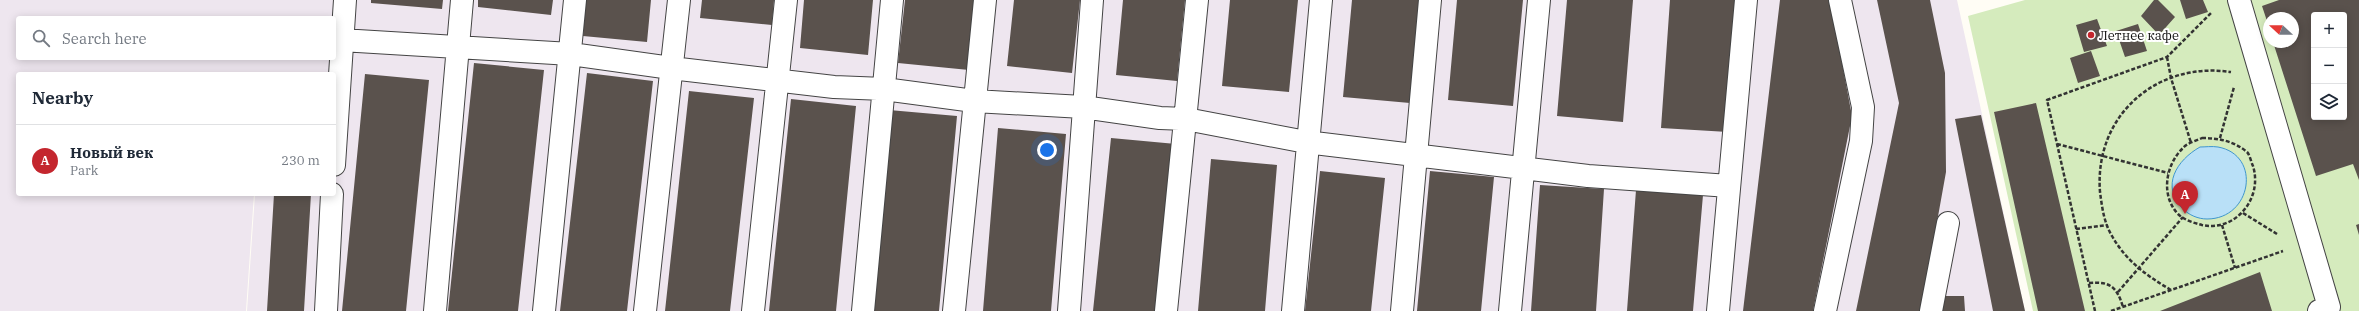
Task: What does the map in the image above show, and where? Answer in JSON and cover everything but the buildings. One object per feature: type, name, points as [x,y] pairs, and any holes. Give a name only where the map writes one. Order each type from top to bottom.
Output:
[{"type":"lane","points":[[336,129],[341,40],[345,0]]},
{"type":"lane","points":[[435,311],[462,0]]},
{"type":"lane","points":[[544,311],[571,54],[575,0]]},
{"type":"lane","points":[[645,311],[679,0]]},
{"type":"lane","points":[[753,311],[786,0]]},
{"type":"lane","points":[[863,311],[892,0]]},
{"type":"lane","points":[[954,311],[985,0]]},
{"type":"lane","points":[[1069,311],[1092,0]]},
{"type":"lane","points":[[1166,311],[1197,0]]},
{"type":"lane","points":[[1293,311],[1306,142],[1320,0]]},
{"type":"lane","points":[[1402,311],[1430,0]]},
{"type":"lane","points":[[1510,311],[1539,0]]},
{"type":"lane","points":[[1718,311],[1746,0]]},
{"type":"lane","points":[[1825,311],[1861,142],[1862,107],[1840,0]]},
{"type":"lane","points":[[2239,0],[2263,81],[2303,244],[2326,310]]},
{"type":"lane","points":[[341,40],[571,54],[671,68],[778,79],[834,87],[884,89],[974,101],[1083,107],[1160,118],[1186,119],[1306,142],[1524,167],[1588,176],[1729,186]]},
{"type":"lane","points":[[326,311],[332,196]]},
{"type":"lane","points":[[1931,311],[1948,223]]},
{"type":"path","points":[[2095,311],[2047,100],[2167,57],[2213,10]]},
{"type":"path","points":[[2167,57],[2171,78],[2191,143]]},
{"type":"path","points":[[2171,290],[2138,269],[2121,250],[2107,225],[2101,200],[2100,182],[2104,155],[2113,127],[2133,100],[2162,80],[2196,71],[2237,73],[2263,81]]},
{"type":"path","points":[[2220,138],[2237,73]]},
{"type":"path","points":[[2202,138],[2220,138],[2248,153],[2254,169],[2256,184],[2243,213],[2229,223],[2212,227],[2193,223],[2178,214],[2169,199],[2167,179],[2172,161],[2184,146],[2191,143],[2202,138]]},
{"type":"path","points":[[2057,144],[2104,155],[2168,173]]},
{"type":"path","points":[[2243,213],[2303,244]]},
{"type":"path","points":[[2118,292],[2183,217]]},
{"type":"path","points":[[2076,229],[2107,225]]},
{"type":"path","points":[[2222,225],[2235,268]]},
{"type":"path","points":[[2111,311],[2303,244]]},
{"type":"path","points":[[2089,283],[2108,284],[2118,292],[2123,307]]},
{"type":"shaded area","points":[[0,0],[1957,0],[2025,311],[247,311],[255,196],[336,196],[336,72],[16,72],[16,196],[254,196],[246,311],[0,311]]},
{"type":"green space","points":[[2025,0],[2359,0],[2359,311],[2033,311],[1968,16]]},
{"type":"water","points":[[2200,147],[2218,147],[2232,152],[2241,162],[2246,173],[2246,186],[2242,198],[2234,209],[2222,216],[2207,219],[2191,215],[2183,209],[2176,200],[2173,191],[2172,183],[2178,166],[2192,152]]},
{"type":"place","name":"Летнее кафе","points":[[2091,35]]},
{"type":"place","name":"Новый век","points":[[2185,214]]}]
